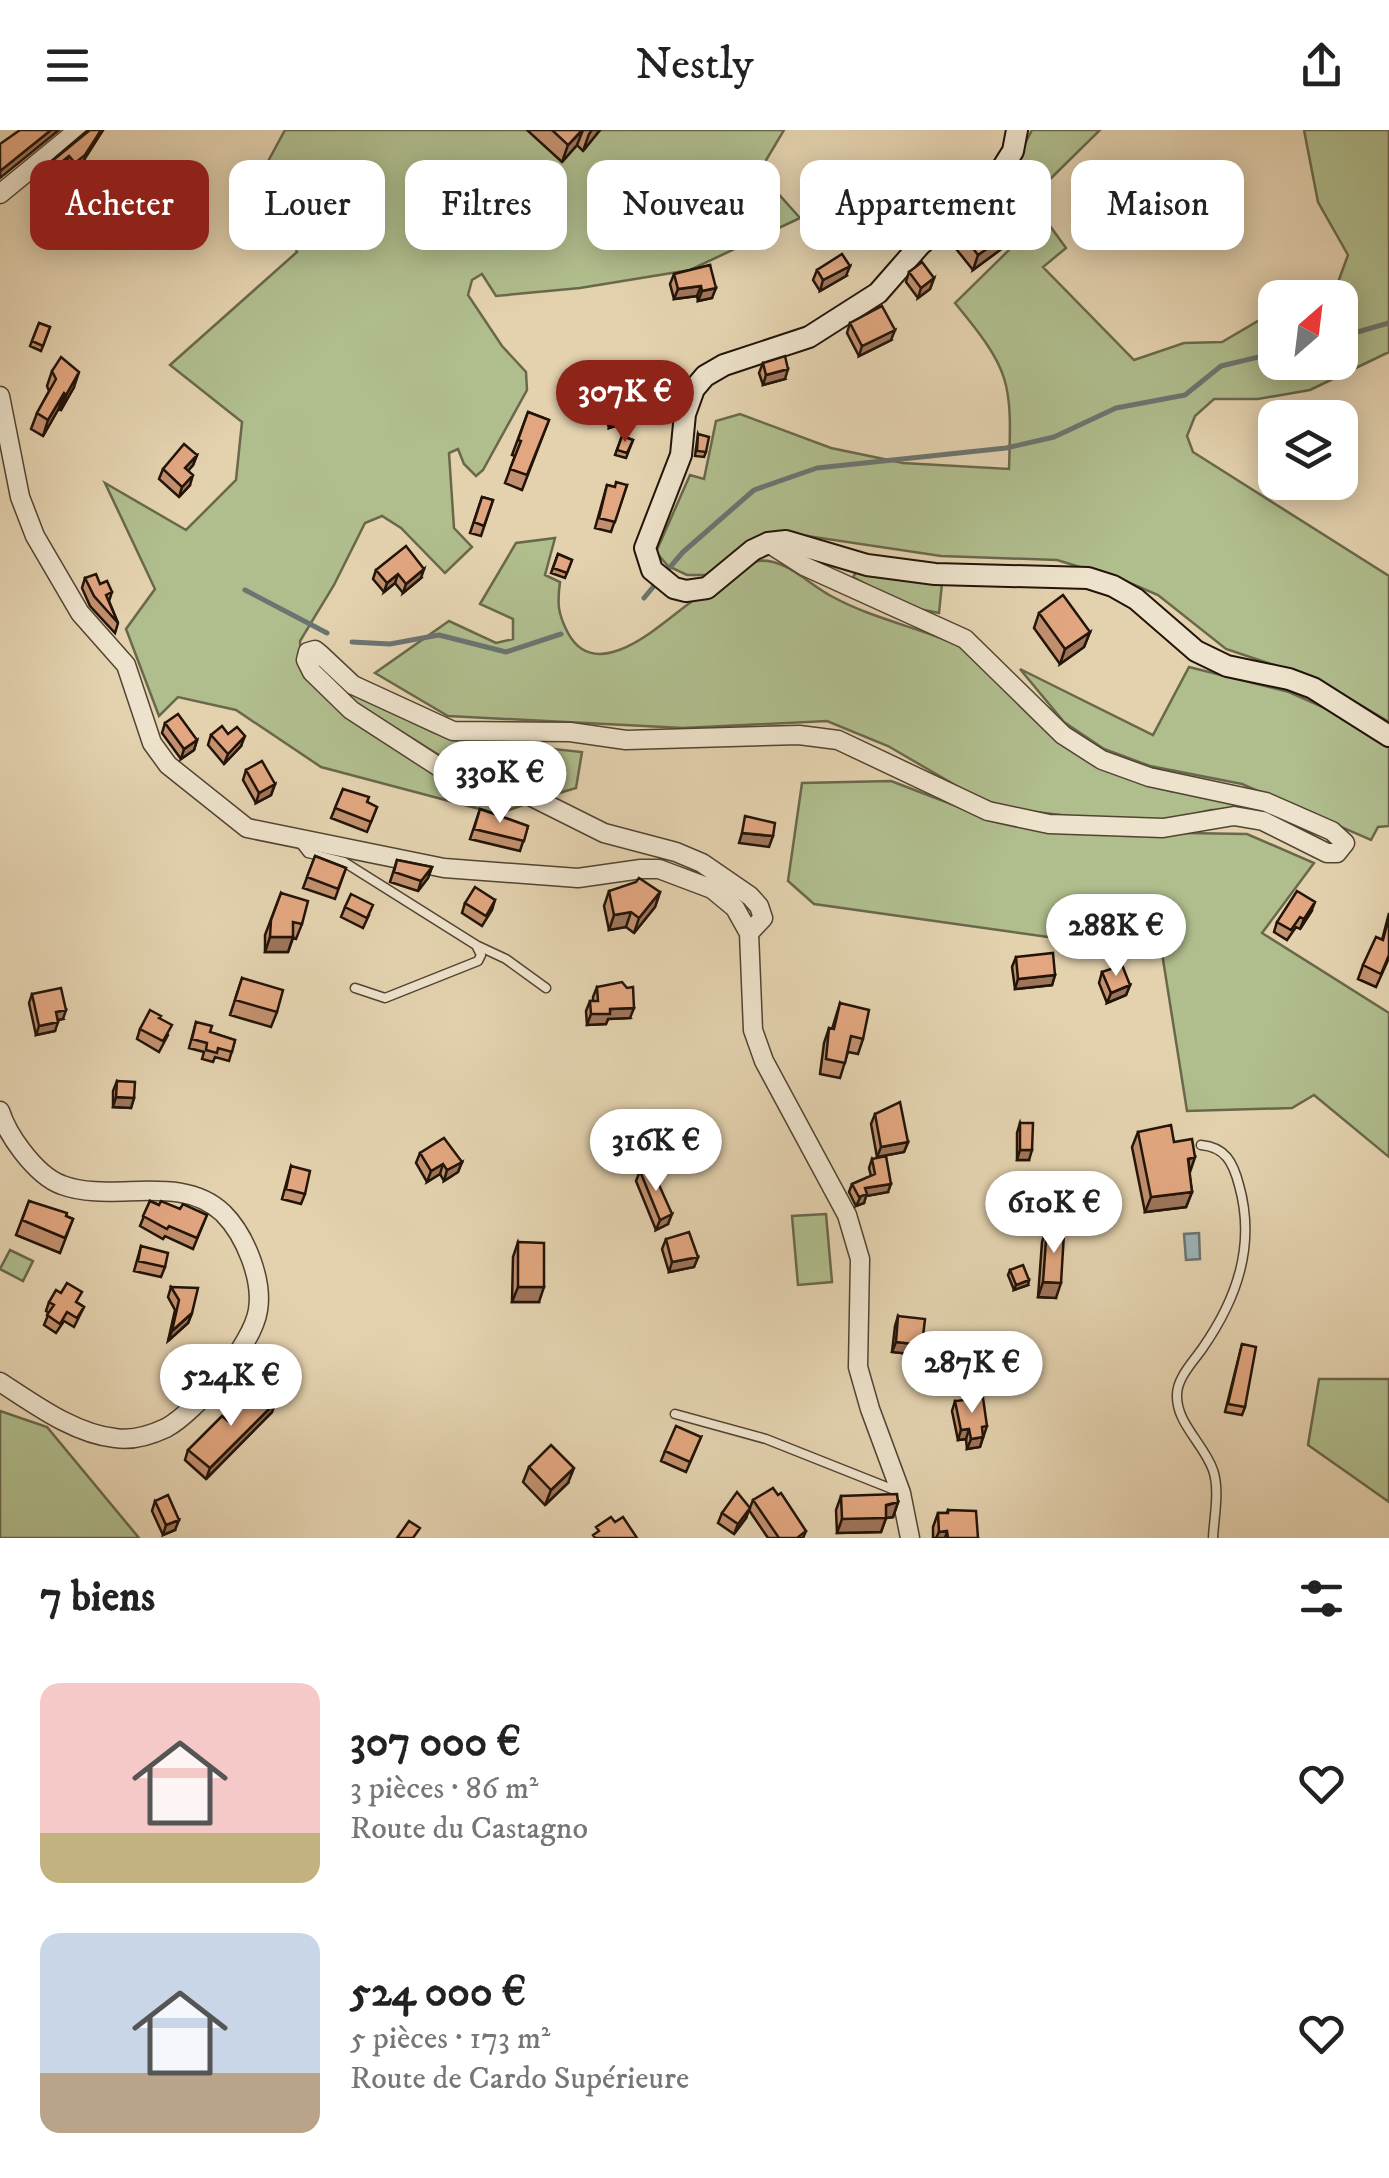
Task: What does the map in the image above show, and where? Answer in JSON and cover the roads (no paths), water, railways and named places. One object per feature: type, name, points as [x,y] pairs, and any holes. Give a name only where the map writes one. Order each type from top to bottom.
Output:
[{"type":"main road","points":[[1017,130],[1013,151],[996,178],[920,245],[878,292],[809,337],[724,365],[694,388],[685,414],[681,454],[645,548],[652,570],[674,588],[707,588],[753,550],[768,542],[786,541],[867,565],[934,574],[1088,578],[1136,599],[1196,650],[1227,666],[1313,688],[1389,736]]},
{"type":"street","points":[[0,194],[78,130]]},
{"type":"street","points":[[0,396],[20,497],[34,536],[80,613],[126,665],[157,751],[168,765],[247,828],[444,868],[578,878],[640,868],[659,869],[712,889],[735,908],[749,933],[753,1030],[784,1104],[847,1215],[860,1259],[858,1367],[901,1493],[910,1538]]},
{"type":"street","points":[[749,933],[762,918],[759,906],[702,863],[604,833],[524,793],[439,767],[351,710],[312,672],[306,660],[308,652],[315,650],[352,685],[454,731],[570,732],[626,740],[800,734],[838,740],[988,811],[1048,824],[1163,828],[1234,816],[1263,822],[1327,853],[1338,854],[1346,842],[1332,831],[1266,802],[1149,777],[1102,760],[1062,735],[965,639],[804,566],[768,542]]},
{"type":"street","points":[[0,1112],[5,1128],[32,1163],[62,1185],[87,1190],[178,1192],[219,1210],[238,1230],[257,1281],[258,1310],[248,1338],[187,1413],[166,1428],[139,1438],[116,1439],[95,1434],[0,1382]]},
{"type":"lane","points":[[298,840],[308,853],[344,862],[476,945],[506,959],[546,988]]},
{"type":"lane","points":[[354,988],[385,998],[478,961],[481,955],[476,945]]},
{"type":"lane","points":[[1201,1144],[1216,1146],[1228,1157],[1246,1209],[1248,1238],[1236,1292],[1224,1318],[1181,1380],[1176,1395],[1180,1414],[1216,1479],[1213,1538]]},
{"type":"lane","points":[[675,1414],[766,1440],[901,1493]]},
{"type":"water","points":[[1199,1233],[1200,1259],[1186,1260],[1184,1234]]},
{"type":"waterway","points":[[1358,332],[1389,323]]},
{"type":"waterway","points":[[665,573],[683,552],[754,490],[817,468],[1006,448],[1054,437],[1116,408],[1185,395],[1221,366],[1258,357]]},
{"type":"waterway","points":[[644,598],[658,581]]},
{"type":"waterway","points":[[245,590],[327,633]]},
{"type":"waterway","points":[[352,642],[390,644],[439,635],[506,652],[561,634]]}]
